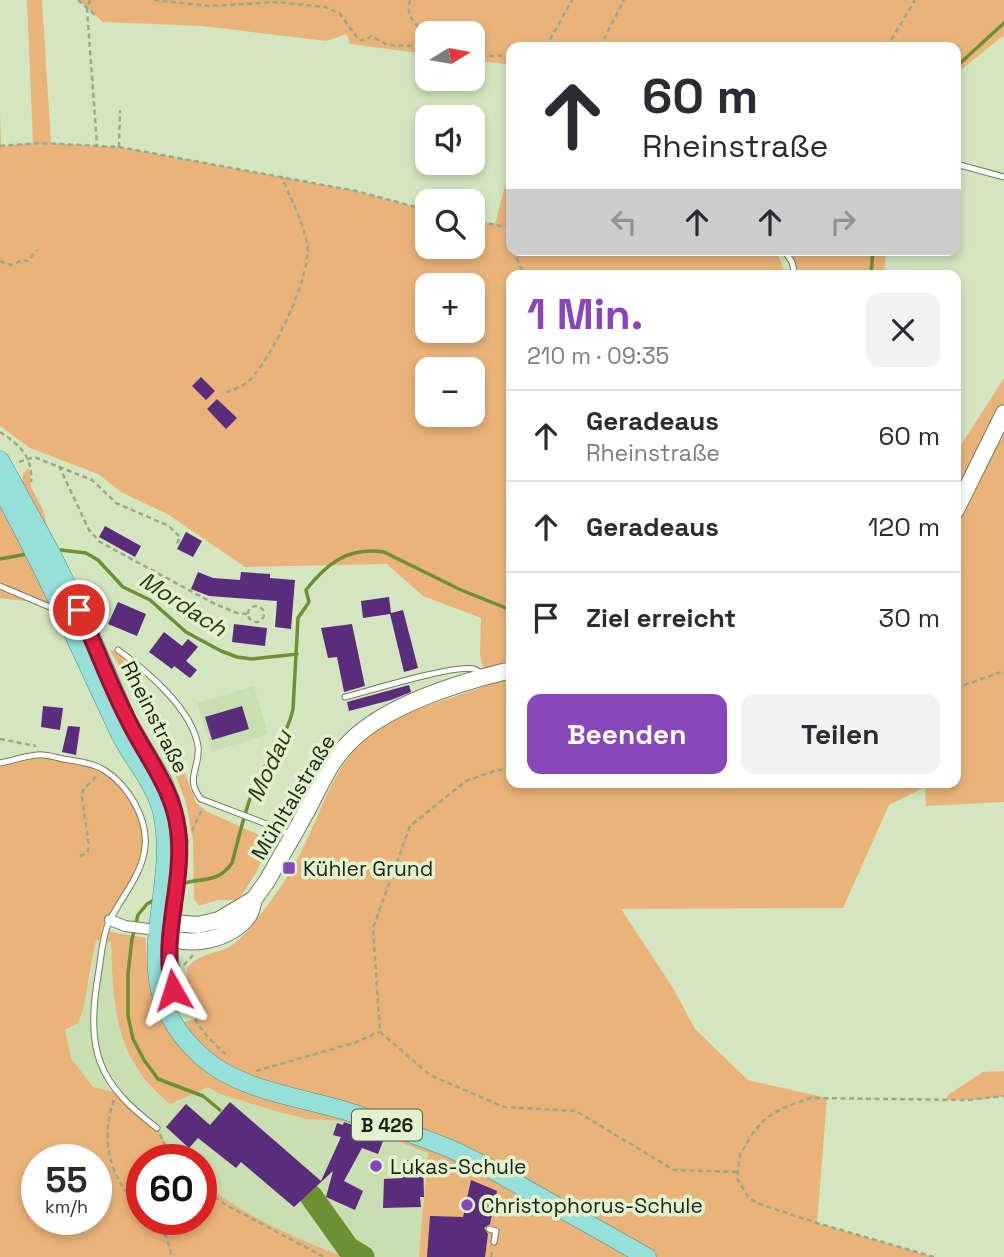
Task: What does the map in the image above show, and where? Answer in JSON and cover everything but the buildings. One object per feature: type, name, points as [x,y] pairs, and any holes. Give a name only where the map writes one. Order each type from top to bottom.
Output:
[{"type":"main road","name":"B 426","points":[[2,473],[60,600]]},
{"type":"main road","name":"Rheinstraße","points":[[60,600],[102,662],[127,720],[168,793],[179,833],[161,927]]},
{"type":"main road","name":"Rheinstraße","points":[[60,600],[122,738],[157,797],[170,881]]},
{"type":"main road","name":"B 426","points":[[170,881],[175,903],[161,927],[156,953],[159,986],[173,1021],[187,1042],[202,1056],[227,1074],[245,1075],[255,1087],[379,1122],[449,1149],[647,1257]]},
{"type":"street","points":[[961,500],[1004,413]]},
{"type":"street","name":"Mühltalstraße","points":[[161,927],[199,941],[225,933],[245,920],[287,834],[339,754],[362,730],[398,709],[506,671]]},
{"type":"street","points":[[110,920],[125,926],[161,927]]},
{"type":"lane","points":[[961,165],[1004,177]]},
{"type":"lane","points":[[0,586],[60,600]]},
{"type":"lane","points":[[118,650],[156,680],[187,722],[198,746],[193,783],[196,793],[204,800],[287,834]]},
{"type":"lane","points":[[345,697],[460,669],[473,669],[486,676]]},
{"type":"lane","points":[[0,763],[40,753],[105,770],[129,793],[144,827],[145,846],[141,862],[134,880],[105,931],[92,1010],[92,1026],[107,1079],[131,1109],[157,1128]]},
{"type":"lane","points":[[489,1229],[496,1231],[494,1242]]},
{"type":"path","points":[[78,0],[95,15]]},
{"type":"path","points":[[90,0],[87,9],[97,145]]},
{"type":"path","points":[[154,0],[209,5],[276,2],[325,7],[340,15],[359,40],[372,36],[388,46],[415,44]]},
{"type":"path","points":[[410,0],[408,11],[415,23]]},
{"type":"path","points":[[549,42],[572,0]]},
{"type":"path","points":[[603,42],[624,0]]},
{"type":"path","points":[[890,42],[915,0]]},
{"type":"path","points":[[485,56],[506,55]]},
{"type":"path","points":[[119,147],[120,110]]},
{"type":"path","points":[[0,146],[38,143],[119,147],[356,191],[415,207]]},
{"type":"path","points":[[226,392],[248,382],[261,366],[277,339],[305,269],[307,242],[282,177]]},
{"type":"path","points":[[485,221],[506,225]]},
{"type":"path","points":[[0,261],[10,265],[28,261],[37,250]]},
{"type":"path","points":[[0,432],[20,448],[27,458]]},
{"type":"path","points":[[2,473],[27,458],[34,457],[59,466],[92,480],[110,498],[130,510],[169,526],[180,537],[176,546]]},
{"type":"path","points":[[59,466],[89,530],[100,542],[213,603],[237,613],[248,614]]},
{"type":"path","points":[[258,606],[263,608],[264,617],[257,623],[249,618],[248,614],[250,609],[258,606]]},
{"type":"path","points":[[961,686],[1004,671]]},
{"type":"path","points":[[0,739],[33,744],[40,753]]},
{"type":"path","points":[[80,856],[87,853],[89,846],[83,790],[105,770]]},
{"type":"path","points":[[506,770],[498,770],[466,781],[410,825],[373,928],[380,1031],[430,1075],[504,1107],[576,1111],[674,1170],[737,1172]]},
{"type":"path","points":[[188,837],[197,822],[204,800]]},
{"type":"path","points":[[182,989],[193,1019],[205,1036],[233,1060]]},
{"type":"path","points":[[245,1075],[344,1045],[380,1031]]},
{"type":"path","points":[[117,1093],[108,1117],[107,1143],[126,1192]]},
{"type":"path","points":[[934,1257],[757,1203],[748,1197],[741,1186],[737,1172],[740,1155],[758,1126],[783,1108],[810,1098],[968,1100],[1004,1096]]},
{"type":"path","points":[[157,1128],[164,1144]]},
{"type":"path","points":[[217,1199],[324,1257]]},
{"type":"path","points":[[165,1235],[172,1257]]},
{"type":"shaded area","points":[[27,0],[42,0],[51,143],[119,147],[356,191],[415,207],[415,259],[485,259],[485,222],[495,224],[506,183],[506,256],[778,256],[784,270],[506,270],[506,788],[923,788],[889,805],[843,908],[621,909],[673,988],[695,1029],[748,1080],[827,1098],[817,1223],[934,1257],[419,1257],[428,1153],[344,1121],[307,1119],[279,1112],[220,1094],[208,1087],[170,1104],[152,1087],[128,1051],[116,1010],[111,942],[96,940],[83,1010],[78,1023],[65,1030],[71,1058],[93,1087],[117,1093],[157,1128],[166,1144],[126,1144],[126,1235],[217,1235],[217,1193],[270,1225],[344,1257],[0,1257],[0,763],[37,755],[98,767],[123,786],[139,813],[145,846],[134,880],[101,930],[146,938],[150,984],[166,1028],[195,1019],[187,992],[187,968],[201,957],[236,942],[265,908],[295,864],[340,770],[363,741],[391,721],[417,709],[487,685],[480,655],[481,618],[423,596],[387,564],[245,567],[169,515],[121,492],[98,474],[30,448],[0,426],[0,110],[1,146],[33,143]]},
{"type":"shaded area","points":[[78,0],[1004,0],[1004,35],[961,70],[961,42],[506,42],[506,64],[485,62],[485,21],[415,21],[415,52],[350,44],[347,34],[326,41],[202,26],[103,22]]},
{"type":"shaded area","points":[[790,256],[886,256],[884,270],[784,270],[794,269]]},
{"type":"shaded area","points":[[1004,378],[1004,802],[926,806],[925,788],[961,788],[961,445]]},
{"type":"shaded area","points":[[29,468],[31,487],[44,512],[48,531],[51,602],[48,604],[0,598],[0,507],[5,510],[22,485],[23,473]]},
{"type":"shaded area","points":[[109,649],[120,654],[149,699],[174,744],[196,803],[206,811],[264,837],[267,841],[256,872],[237,900],[218,900],[199,906],[194,899],[193,840],[186,803],[165,747],[141,700]]},
{"type":"shaded area","points":[[254,686],[268,734],[212,752],[197,703]]},
{"type":"shaded area","points":[[96,940],[111,942],[112,980],[135,1066],[152,1089],[170,1103],[208,1086],[220,1094],[307,1119],[344,1121],[429,1154],[501,1257],[344,1257],[280,1231],[228,1203],[217,1194],[217,1144],[165,1144],[117,1093],[93,1088],[71,1058],[65,1030],[77,1023],[91,974]]},
{"type":"shaded area","points":[[1004,1071],[1004,1096],[980,1100],[946,1100],[948,1095],[983,1072]]},
{"type":"waterway","name":"Modau","points":[[961,62],[1004,23]]},
{"type":"waterway","name":"Modau","points":[[871,270],[873,256]]},
{"type":"waterway","name":"Mordach","points":[[61,550],[86,553],[98,560],[123,587],[150,600],[186,632],[221,651],[252,659],[297,654]]},
{"type":"waterway","name":"Modau","points":[[181,884],[215,877],[232,863],[252,793],[286,729],[293,709],[298,618],[309,602],[306,590],[330,565],[360,552],[384,552],[461,590],[506,608]]},
{"type":"waterway","name":"Mordach","points":[[0,559],[27,554]]},
{"type":"waterway","name":"Modau","points":[[156,899],[147,904],[138,915],[132,939],[128,974],[128,1016],[133,1039],[158,1079],[203,1096],[220,1110]]},
{"type":"waterway","name":"Modau","points":[[311,1196],[348,1248],[363,1257]]},
{"type":"place","name":"Kühler Grund","points":[[289,868]]},
{"type":"place","name":"Lukas-Schule","points":[[376,1166]]},
{"type":"place","name":"Christophorus-Schule","points":[[467,1205]]},
{"type":"route","points":[[79,610],[127,720],[166,786],[176,820],[179,858],[169,962],[173,990]]}]
